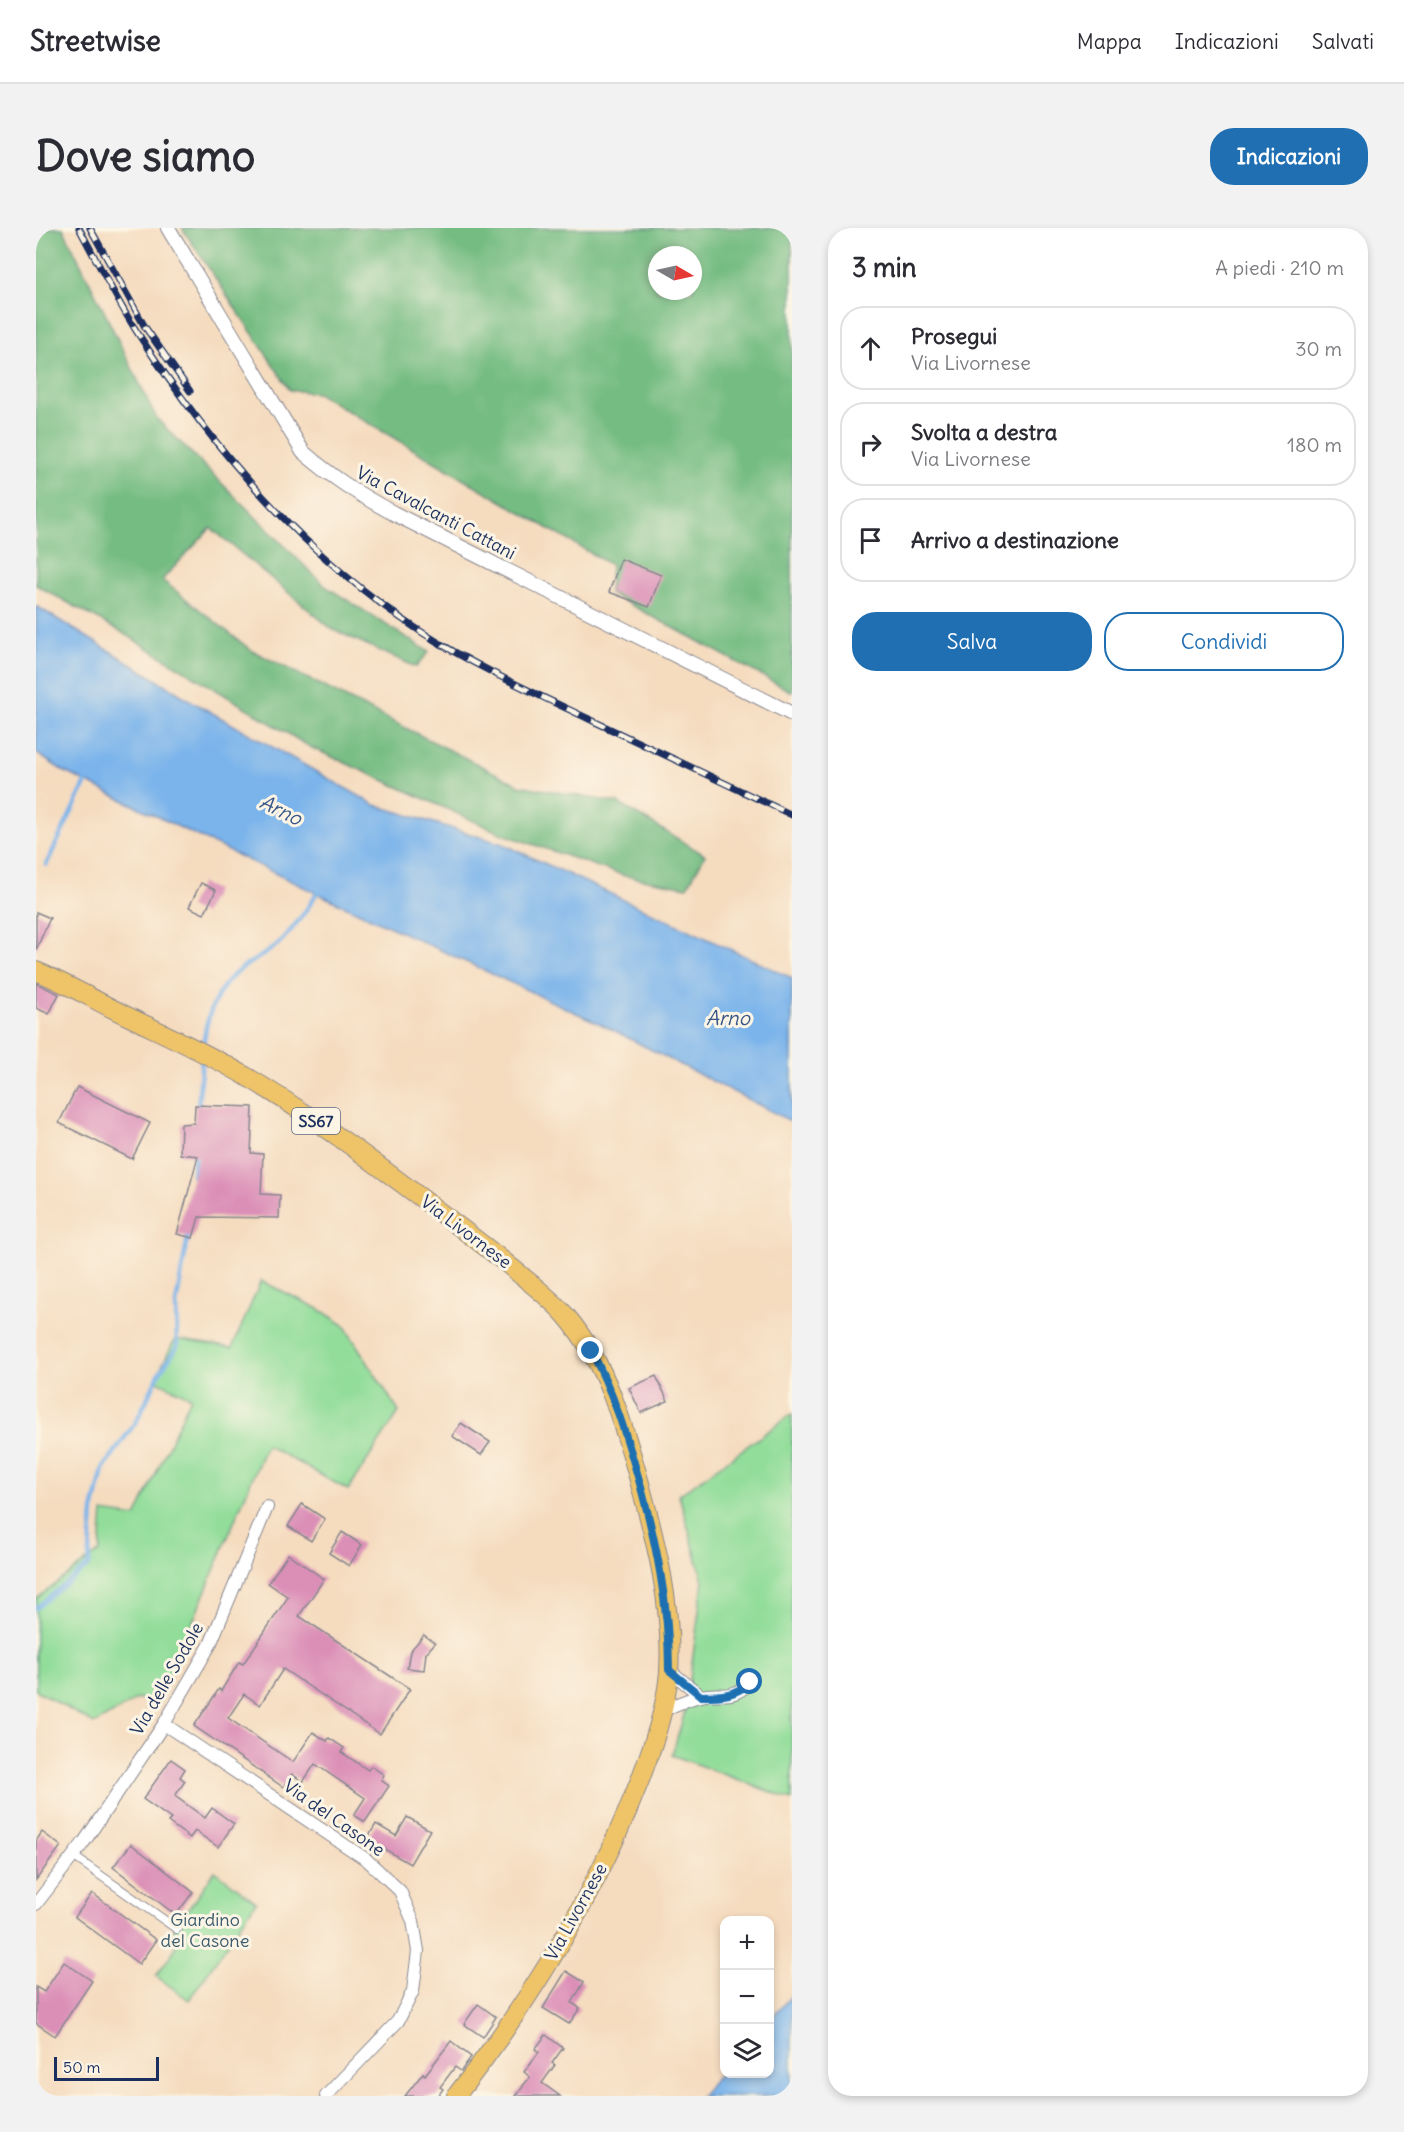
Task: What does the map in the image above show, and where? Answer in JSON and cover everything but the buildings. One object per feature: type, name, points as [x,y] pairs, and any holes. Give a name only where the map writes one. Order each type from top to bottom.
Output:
[{"type":"main road","name":"Via Livornese","points":[[36,971],[231,1067],[291,1103],[359,1151],[530,1282],[566,1316],[603,1372],[629,1444],[647,1511],[663,1588],[668,1627],[669,1670],[663,1710],[632,1802],[604,1862],[552,1959],[496,2045],[456,2096]]},
{"type":"street","name":"Via Cavalcanti Cattani","points":[[168,228],[303,452],[331,476],[393,513],[792,714]]},
{"type":"street","name":"Via delle Sodole","points":[[36,1904],[73,1856],[164,1724],[210,1645],[267,1507]]},
{"type":"street","points":[[669,1670],[701,1696]]},
{"type":"street","points":[[663,1710],[701,1696],[730,1695],[750,1682]]},
{"type":"street","name":"Via del Casone","points":[[164,1724],[367,1860],[400,1891],[413,1921],[418,1951],[412,1991],[398,2021],[326,2096]]},
{"type":"street","points":[[73,1856],[177,1929]]},
{"type":"green space","points":[[36,228],[63,228],[157,419],[325,586],[429,652],[416,667],[332,629],[211,528],[162,580],[251,650],[519,785],[618,803],[705,855],[687,887],[625,876],[500,833],[310,747],[123,633],[36,585]]},
{"type":"green space","points":[[182,228],[792,228],[792,692],[609,593],[611,565],[317,393],[290,390]]},
{"type":"green space","points":[[261,1281],[319,1309],[344,1325],[399,1412],[348,1490],[266,1445],[157,1708],[139,1698],[94,1724],[36,1690],[36,1599],[100,1551],[103,1512],[136,1517],[191,1397],[155,1380],[175,1339],[232,1348]]},
{"type":"green space","points":[[792,1414],[792,1800],[672,1755],[686,1708],[703,1581],[679,1495]]},
{"type":"green space","name":"Giardino del Casone","points":[[215,1871],[256,1902],[189,2000],[156,1976],[177,1946],[167,1939]]},
{"type":"water","name":"Arno","points":[[36,606],[193,702],[375,805],[503,844],[792,978],[792,1122],[607,1027],[295,883],[65,772],[36,753]]},
{"type":"water","points":[[792,1995],[792,2096],[700,2096],[720,2074],[720,2078],[774,2078],[774,2015]]},
{"type":"waterway","points":[[46,865],[88,778]]},
{"type":"waterway","points":[[203,1049],[209,1017],[223,987],[238,971],[280,942],[301,917],[319,889]]},
{"type":"waterway","points":[[198,1109],[202,1057]]},
{"type":"waterway","points":[[193,1177],[195,1150]]},
{"type":"waterway","points":[[36,1608],[89,1565],[93,1511],[103,1469],[137,1420],[160,1372],[177,1347],[176,1304],[189,1231]]},
{"type":"railway","points":[[79,228],[137,332],[196,417],[263,496],[299,534],[338,569],[420,631],[482,667],[792,815]]},
{"type":"railway","points":[[90,228],[145,327],[190,391]]},
{"type":"route","points":[[591,1351],[603,1372],[629,1444],[657,1551],[667,1617],[669,1670],[701,1696],[730,1695],[750,1682]]}]
